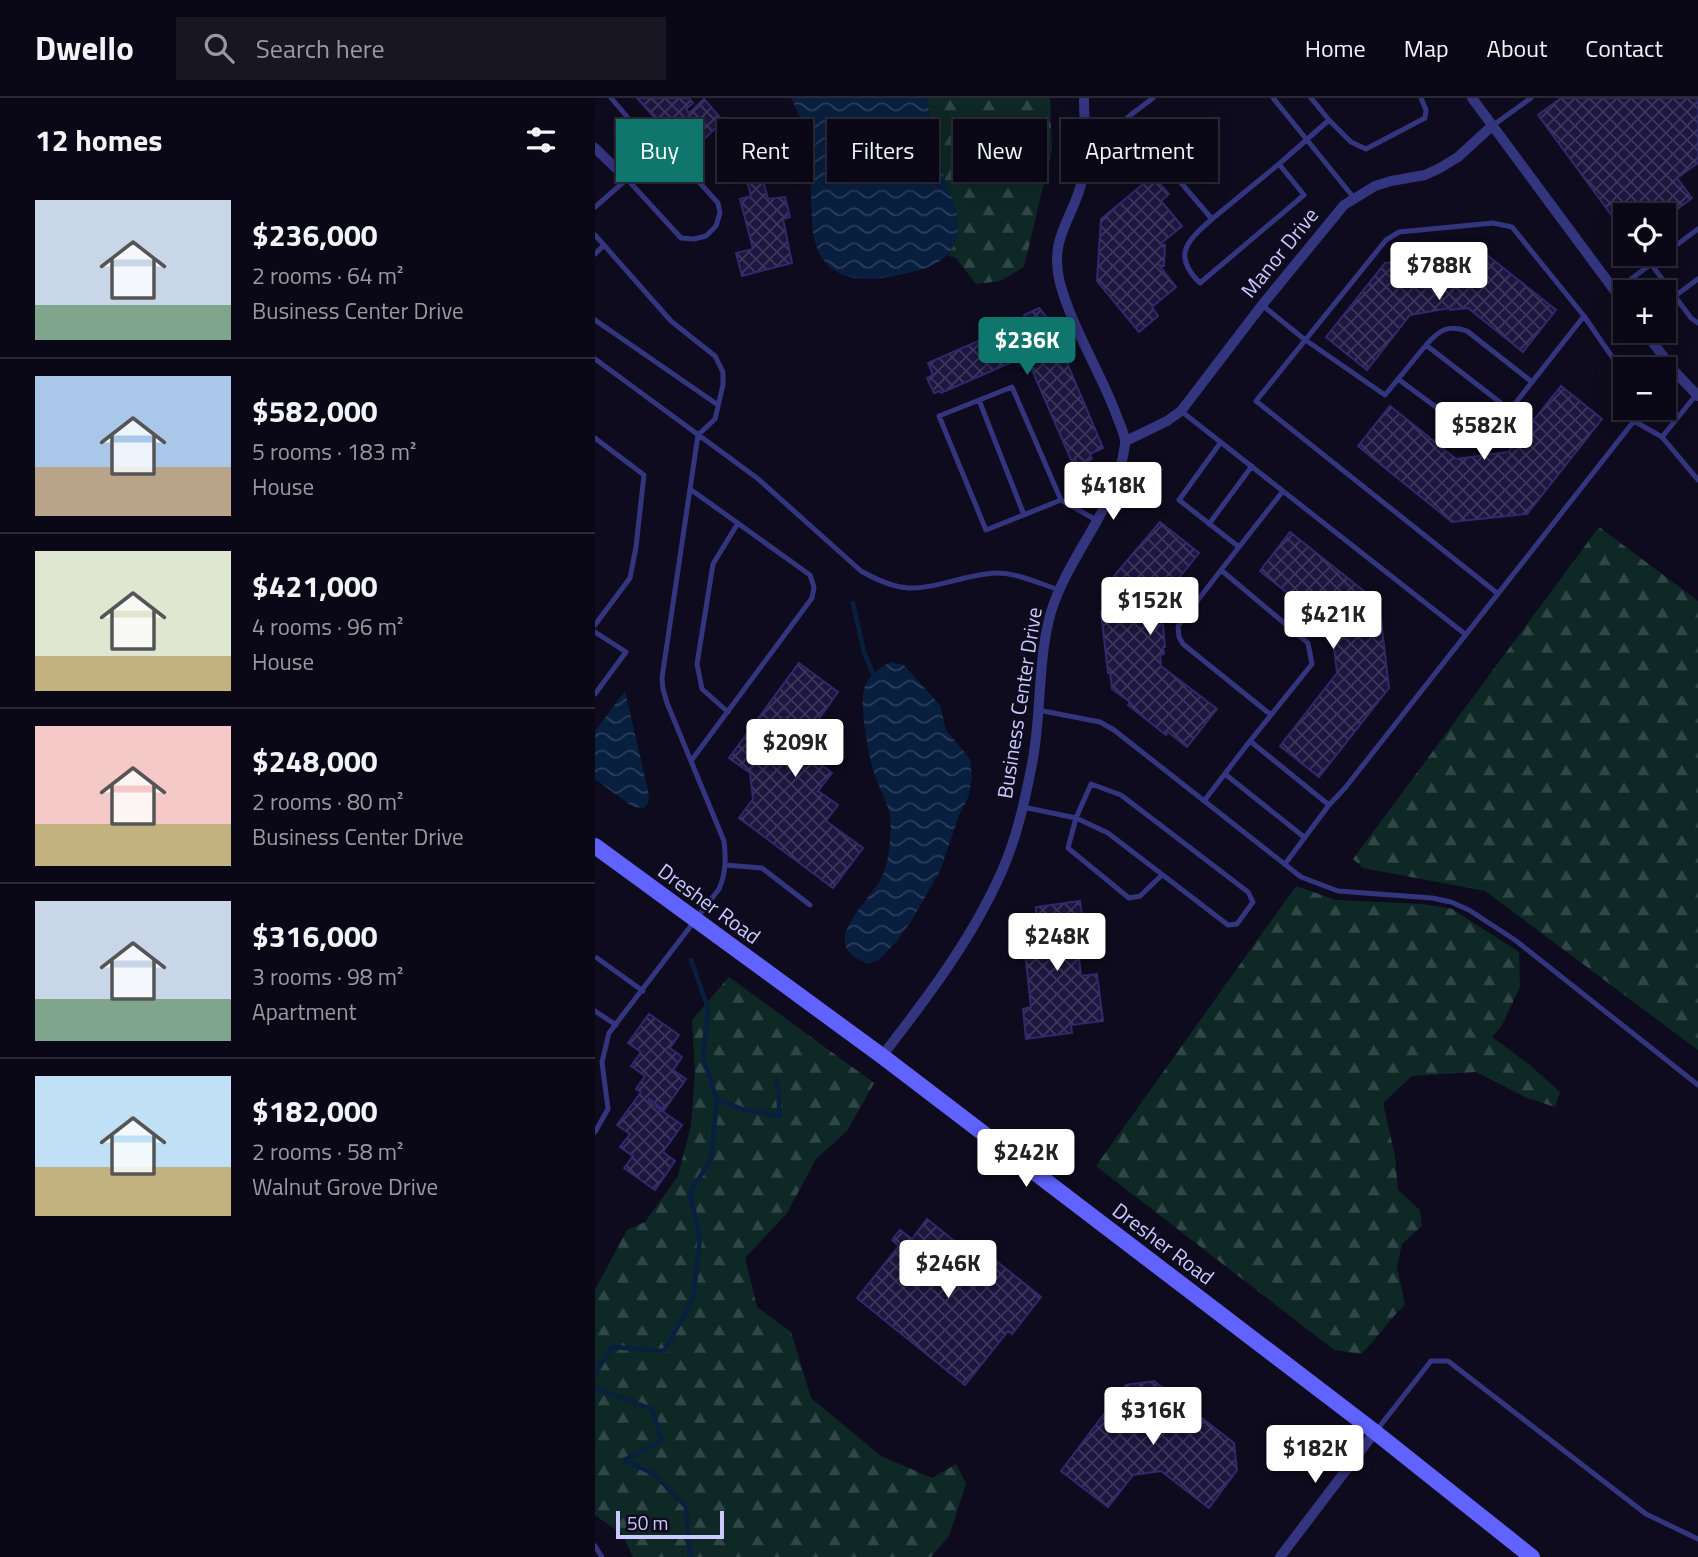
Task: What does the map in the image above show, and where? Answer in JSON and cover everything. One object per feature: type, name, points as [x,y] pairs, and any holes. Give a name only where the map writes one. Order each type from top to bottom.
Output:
[{"type":"main road","name":"Dresher Road","points":[[595,846],[882,1056],[1375,1432],[1532,1557]]},
{"type":"street","points":[[1084,98],[1083,178],[1058,241],[1058,275],[1126,441]]},
{"type":"street","points":[[1472,98],[1613,288]]},
{"type":"street","name":"Manor Drive","points":[[1126,441],[1181,411],[1262,305],[1344,205],[1375,186],[1440,168],[1458,157],[1492,126]]},
{"type":"street","points":[[595,148],[616,168]]},
{"type":"street","points":[[1653,343],[1676,373],[1697,394]]},
{"type":"street","name":"Business Center Drive","points":[[882,1056],[940,980],[984,910],[1003,869],[1023,807],[1033,762],[1049,625],[1071,562],[1117,482],[1126,441]]},
{"type":"street","points":[[1280,1557],[1375,1432]]},
{"type":"lane","points":[[611,98],[629,119]]},
{"type":"lane","points":[[1153,98],[1128,117],[1134,128],[1212,219]]},
{"type":"lane","points":[[1273,98],[1354,198]]},
{"type":"lane","points":[[1311,98],[1351,142],[1366,149],[1425,118],[1426,110],[1421,98]]},
{"type":"lane","points":[[1492,126],[1531,98]]},
{"type":"lane","points":[[1279,164],[1304,195],[1200,283],[1186,265],[1186,246],[1189,239],[1329,120]]},
{"type":"lane","points":[[595,207],[624,182]]},
{"type":"lane","points":[[630,182],[681,238],[694,239],[706,236],[716,226],[720,213],[718,203],[699,182]]},
{"type":"lane","points":[[1497,593],[1256,401],[1304,338],[1386,240],[1399,232],[1493,223],[1512,227],[1584,316],[1613,358]]},
{"type":"lane","points":[[1676,245],[1698,229]]},
{"type":"lane","points":[[595,235],[671,321],[715,356],[723,372],[723,385],[715,419],[698,435],[662,678],[665,696],[724,841],[725,865],[719,888],[610,1033],[604,1047],[603,1073],[608,1109],[598,1122],[595,1132]]},
{"type":"lane","points":[[595,254],[604,245]]},
{"type":"lane","points":[[1630,280],[1648,266]]},
{"type":"lane","points":[[1676,295],[1698,279]]},
{"type":"lane","points":[[1676,297],[1698,323]]},
{"type":"lane","points":[[1262,305],[1385,395],[1426,345],[1442,330],[1457,327],[1467,331],[1532,382]]},
{"type":"lane","points":[[1398,379],[1471,433],[1479,435],[1491,432],[1584,316]]},
{"type":"lane","points":[[595,320],[718,405]]},
{"type":"lane","points":[[1426,345],[1510,410]]},
{"type":"lane","points":[[595,359],[757,478],[861,571],[878,580],[895,587],[914,589],[996,573],[1015,575],[1060,590]]},
{"type":"lane","points":[[1061,500],[986,530],[939,416],[1012,387],[1061,500],[1097,520]]},
{"type":"lane","points":[[1662,437],[1697,394]]},
{"type":"lane","points":[[979,400],[1024,515]]},
{"type":"lane","points":[[1181,411],[1465,634]]},
{"type":"lane","points":[[1285,864],[1634,421],[1662,437],[1698,480]]},
{"type":"lane","points":[[595,438],[644,475],[630,578],[595,625]]},
{"type":"lane","points":[[1221,442],[1178,500],[1239,547]]},
{"type":"lane","points":[[1209,524],[1252,466]]},
{"type":"lane","points":[[690,489],[810,575],[814,587],[812,598],[691,761]]},
{"type":"lane","points":[[1271,715],[1183,644],[1178,626],[1283,491]]},
{"type":"lane","points":[[728,712],[702,689],[697,664],[713,564],[738,523]]},
{"type":"lane","points":[[1204,801],[1312,664],[1308,643],[1221,570]]},
{"type":"lane","points":[[595,632],[626,652],[595,694]]},
{"type":"lane","points":[[1038,710],[1100,722],[1301,877],[1338,891],[1432,898],[1469,909],[1515,940],[1698,1085]]},
{"type":"lane","points":[[1250,741],[1329,805]]},
{"type":"lane","points":[[1225,774],[1304,837]]},
{"type":"lane","points":[[1023,807],[1076,818],[1108,833],[1228,925],[1237,924],[1253,902],[1248,892],[1121,795],[1091,784],[1076,818],[1069,848],[1129,898],[1140,895],[1162,875]]},
{"type":"lane","points":[[725,865],[762,868],[810,905]]},
{"type":"lane","points":[[597,958],[643,991]]},
{"type":"lane","points":[[595,1011],[616,1025]]},
{"type":"lane","points":[[595,1067],[603,1073]]},
{"type":"lane","points":[[1375,1432],[1431,1361],[1448,1361],[1646,1514],[1698,1539]]},
{"type":"lane","points":[[595,1546],[602,1557]]},
{"type":"green space","points":[[927,98],[1050,98],[1052,149],[1047,170],[1047,119],[953,119],[953,182],[1044,182],[1024,267],[1000,281],[976,284],[955,257],[948,256],[954,243],[957,221],[939,161],[939,119],[931,119]]},
{"type":"green space","points":[[1599,527],[1698,601],[1698,1050],[1485,891],[1363,868],[1353,859]]},
{"type":"green space","points":[[1296,886],[1336,900],[1422,904],[1452,909],[1519,952],[1520,987],[1502,1025],[1492,1037],[1560,1092],[1555,1107],[1527,1098],[1476,1072],[1412,1076],[1383,1103],[1395,1156],[1398,1190],[1420,1210],[1422,1226],[1402,1244],[1397,1266],[1405,1305],[1361,1354],[1334,1350],[1096,1166]]},
{"type":"green space","points":[[729,977],[874,1083],[847,1131],[816,1159],[787,1213],[745,1258],[757,1307],[791,1332],[811,1398],[881,1456],[932,1478],[956,1464],[966,1484],[949,1536],[931,1557],[633,1557],[622,1534],[595,1515],[595,1290],[627,1230],[645,1222],[678,1176],[691,1125],[695,1073],[692,1020]]},
{"type":"water","points":[[791,98],[927,98],[930,119],[827,119],[827,182],[939,182],[939,160],[957,216],[954,245],[947,255],[925,268],[874,279],[849,277],[828,265],[818,251],[812,225],[810,182],[813,182],[813,119],[800,119]]},
{"type":"water","points":[[892,662],[904,665],[940,705],[946,730],[970,759],[972,777],[969,795],[940,871],[912,920],[895,943],[879,960],[869,964],[853,956],[846,946],[845,935],[858,910],[883,875],[889,852],[891,825],[888,806],[870,757],[863,694],[873,674]]},
{"type":"water","points":[[625,691],[649,795],[644,808],[633,807],[595,779],[595,731]]},
{"type":"building","points":[[637,98],[689,98],[693,103],[686,109],[689,113],[704,99],[721,119],[717,119],[717,127],[703,140],[703,119],[656,119]]},
{"type":"building","points":[[1561,98],[1698,98],[1698,163],[1677,178],[1692,198],[1676,210],[1676,203],[1613,203],[1613,217],[1538,115]]},
{"type":"building","points":[[747,182],[763,182],[768,199],[785,197],[790,217],[783,219],[792,263],[742,276],[736,253],[753,249],[740,199],[751,196]]},
{"type":"building","points":[[1146,182],[1158,182],[1169,194],[1161,201],[1182,226],[1160,244],[1165,245],[1164,266],[1159,265],[1176,287],[1152,307],[1158,316],[1139,332],[1097,281],[1101,219]]},
{"type":"building","points":[[1482,251],[1556,310],[1523,352],[1468,308],[1450,308],[1410,315],[1367,370],[1326,337],[1385,263]]},
{"type":"building","points":[[1039,308],[1049,320],[1103,448],[1090,454],[1092,459],[1078,466],[1075,460],[1072,462],[1026,356],[941,393],[934,393],[927,378],[933,375],[928,363],[1026,320],[1024,315]]},
{"type":"building","points":[[1561,386],[1602,419],[1527,514],[1452,522],[1358,446],[1390,406],[1456,459],[1508,452]]},
{"type":"building","points":[[1160,522],[1199,553],[1155,608],[1156,618],[1160,618],[1163,625],[1165,647],[1164,654],[1160,655],[1161,666],[1217,709],[1187,747],[1168,732],[1166,735],[1128,705],[1130,702],[1112,689],[1110,672],[1108,673],[1101,612],[1104,612],[1102,595],[1116,578],[1114,576]]},
{"type":"building","points":[[1290,532],[1379,603],[1389,688],[1319,777],[1280,746],[1337,673],[1332,629],[1260,571]]},
{"type":"building","points":[[799,663],[838,692],[812,729],[828,740],[814,759],[832,773],[818,791],[838,805],[826,821],[863,848],[833,888],[739,818],[753,799],[750,773],[729,758]]},
{"type":"building","points":[[1080,901],[1084,929],[1076,929],[1081,976],[1097,974],[1103,1021],[1071,1025],[1072,1033],[1026,1039],[1023,1009],[1031,1007],[1021,916],[1036,914],[1036,907]]},
{"type":"building","points":[[649,1014],[679,1035],[670,1048],[682,1057],[673,1070],[686,1079],[664,1110],[649,1099],[648,1101],[682,1125],[663,1152],[675,1161],[655,1190],[624,1168],[633,1156],[620,1147],[630,1134],[617,1125],[641,1092],[636,1089],[645,1076],[631,1066],[641,1052],[628,1043]]},
{"type":"building","points":[[927,1219],[983,1264],[990,1256],[1041,1297],[1012,1334],[1008,1331],[965,1385],[857,1298],[899,1246],[892,1240],[900,1230],[912,1239]]},
{"type":"building","points":[[1154,1381],[1234,1443],[1237,1470],[1209,1508],[1161,1471],[1133,1475],[1108,1507],[1061,1471],[1126,1385]]},
{"type":"waterway","points":[[853,603],[864,652],[874,676]]},
{"type":"waterway","points":[[691,960],[708,1008],[703,1057],[717,1100]]},
{"type":"waterway","points":[[595,1374],[612,1347],[664,1351],[690,1305],[694,1292],[700,1238],[690,1193],[711,1159],[717,1100],[745,1110],[780,1116],[777,1081]]},
{"type":"waterway","points":[[595,1388],[652,1409],[662,1441],[624,1460],[654,1474],[686,1507],[690,1557]]}]
